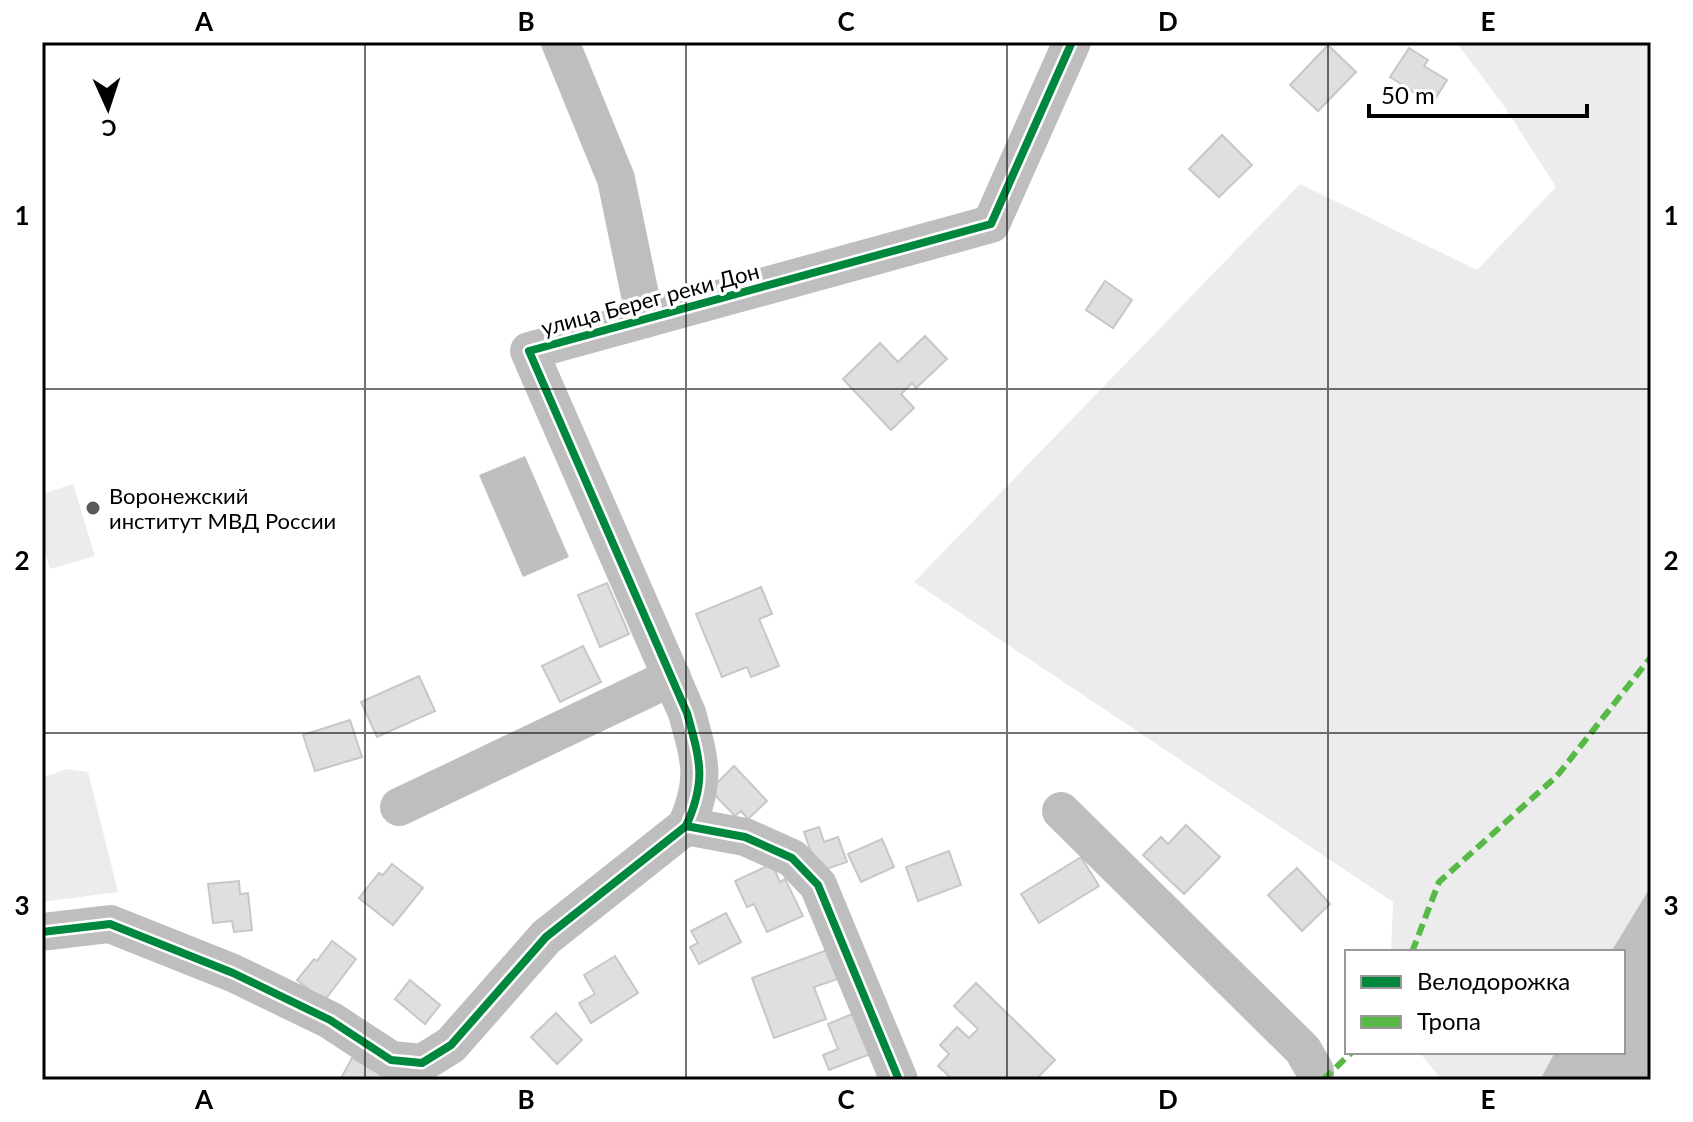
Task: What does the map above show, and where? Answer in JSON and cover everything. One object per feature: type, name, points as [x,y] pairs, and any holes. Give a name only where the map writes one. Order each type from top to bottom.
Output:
[{"type":"street","points":[[560,42],[616,179],[645,319]]},
{"type":"street","name":"улица Берег реки Дон","points":[[686,826],[697,802],[701,765],[687,713],[529,351],[991,224],[1072,42]]},
{"type":"street","points":[[399,807],[672,677]]},
{"type":"street","points":[[1061,811],[1303,1050],[1315,1071],[1315,1080]]},
{"type":"street","points":[[42,932],[110,924],[233,973],[330,1020],[391,1060],[422,1063],[451,1045],[546,937],[686,826],[745,837],[792,858],[818,885],[899,1080]]},
{"type":"shaded area","points":[[1456,42],[1651,42],[1651,886],[1612,950],[1391,950],[1393,902],[914,582],[1300,184],[1477,270],[1556,187],[1504,106]]},
{"type":"shaded area","points":[[525,456],[569,557],[523,577],[479,475]]},
{"type":"shaded area","points":[[73,484],[95,556],[50,569],[42,542],[42,494]]},
{"type":"shaded area","points":[[66,769],[88,772],[118,892],[42,902],[42,778]]},
{"type":"shaded area","points":[[1651,886],[1651,1080],[1540,1080],[1554,1054],[1625,1054],[1625,950],[1612,950]]},
{"type":"shaded area","points":[[1421,1054],[1554,1054],[1540,1080],[1442,1080]]},
{"type":"building","points":[[1328,45],[1356,72],[1318,111],[1290,85]]},
{"type":"building","points":[[1409,48],[1428,60],[1424,66],[1447,80],[1432,104],[1390,77]]},
{"type":"building","points":[[1222,135],[1252,165],[1219,197],[1189,169]]},
{"type":"building","points":[[1105,281],[1132,300],[1113,328],[1086,310]]},
{"type":"building","points":[[925,336],[947,359],[916,388],[912,383],[901,394],[914,408],[891,430],[843,379],[880,343],[898,362]]},
{"type":"building","points":[[607,583],[629,634],[600,647],[578,595]]},
{"type":"building","points":[[761,587],[772,614],[759,619],[779,666],[751,677],[747,667],[722,677],[696,614]]},
{"type":"building","points":[[583,646],[601,682],[560,702],[542,666]]},
{"type":"building","points":[[419,676],[435,711],[377,737],[361,702]]},
{"type":"building","points":[[350,720],[362,757],[315,771],[303,735]]},
{"type":"building","points":[[734,766],[767,801],[748,819],[741,811],[735,816],[710,790]]},
{"type":"building","points":[[1186,825],[1220,857],[1184,894],[1143,855],[1161,837],[1168,844]]},
{"type":"building","points":[[819,827],[824,842],[838,837],[847,862],[818,872],[804,832]]},
{"type":"building","points":[[882,839],[894,867],[861,882],[848,854]]},
{"type":"building","points":[[949,851],[961,885],[918,901],[906,867]]},
{"type":"building","points":[[1081,857],[1099,886],[1039,923],[1021,894]]},
{"type":"building","points":[[392,864],[423,888],[393,925],[359,898],[379,873],[383,875]]},
{"type":"building","points":[[772,864],[780,882],[785,879],[803,916],[767,932],[754,904],[747,907],[735,881]]},
{"type":"building","points":[[1297,868],[1330,904],[1302,931],[1268,895]]},
{"type":"building","points":[[239,881],[240,894],[248,893],[252,930],[234,932],[232,921],[213,923],[208,884]]},
{"type":"building","points":[[726,913],[741,942],[699,964],[690,947],[698,943],[691,931]]},
{"type":"building","points":[[332,941],[356,959],[324,1001],[297,980]]},
{"type":"building","points":[[827,950],[838,979],[814,987],[826,1019],[774,1038],[752,978]]},
{"type":"building","points":[[615,956],[638,993],[591,1023],[579,1003],[595,994],[584,975]]},
{"type":"building","points":[[410,980],[440,1005],[425,1024],[395,999]]},
{"type":"building","points":[[976,983],[1055,1060],[1035,1080],[953,1080],[938,1066],[949,1054],[940,1045],[957,1027],[969,1038],[978,1029],[954,1006]]},
{"type":"building","points":[[857,1012],[873,1053],[829,1070],[823,1055],[838,1049],[828,1024]]},
{"type":"building","points":[[556,1013],[582,1040],[557,1064],[531,1037]]},
{"type":"building","points":[[352,1058],[387,1078],[387,1080],[340,1080]]},
{"type":"marked path","points":[[1413,950],[1439,882],[1557,776],[1651,657]]},
{"type":"marked path","points":[[1323,1080],[1350,1054]]},
{"type":"cycle path","points":[[42,932],[110,924],[233,973],[330,1020],[391,1060],[422,1063],[451,1045],[546,937],[686,826],[699,782],[698,757],[687,713],[529,351],[991,224],[1072,42]]},
{"type":"cycle path","points":[[686,826],[745,837],[792,858],[818,885],[899,1080]]},
{"type":"place","name":"Воронежский институт МВД России","points":[[93,508]]}]
